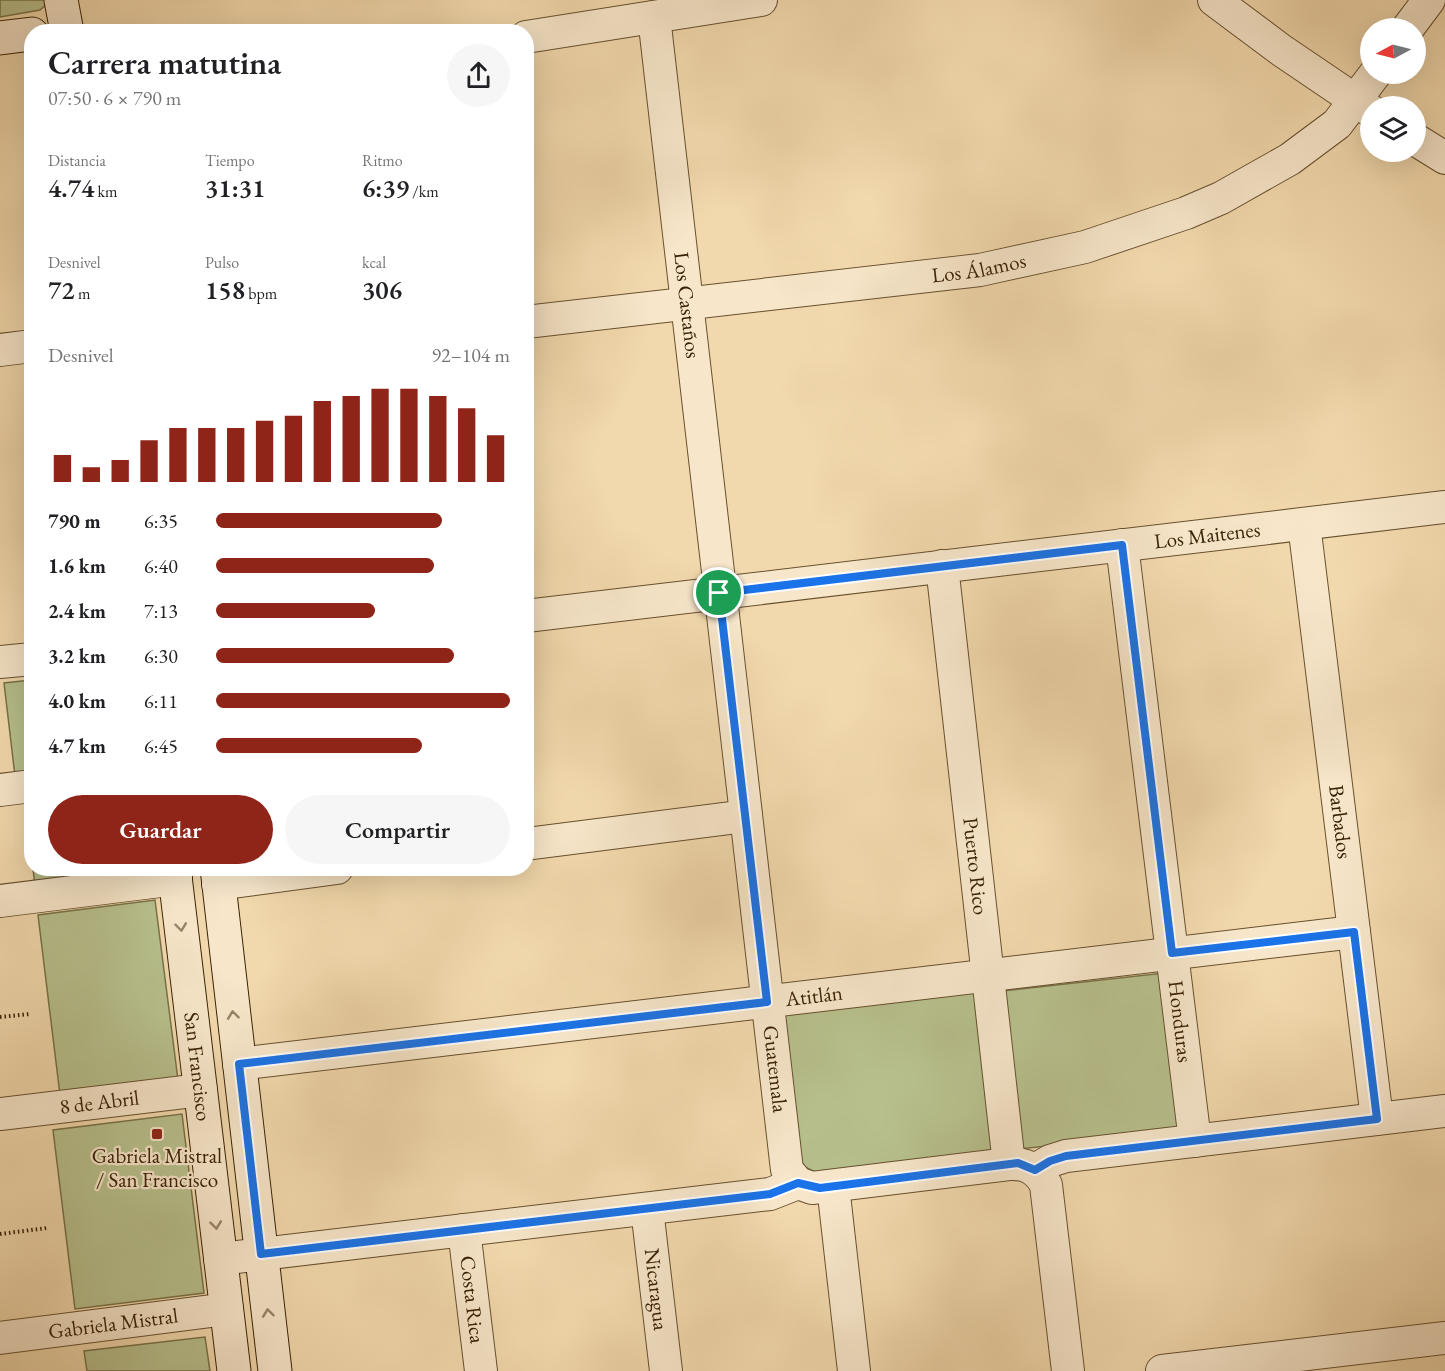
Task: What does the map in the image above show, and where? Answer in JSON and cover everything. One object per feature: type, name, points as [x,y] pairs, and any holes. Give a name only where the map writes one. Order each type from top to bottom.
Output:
[{"type":"main road","points":[[0,38],[24,35]]},
{"type":"main road","name":"San Francisco","points":[[175,876],[234,1371]]},
{"type":"main road","name":"San Francisco","points":[[218,876],[275,1371]]},
{"type":"street","points":[[534,36],[761,0]]},
{"type":"street","points":[[1214,0],[1360,104]]},
{"type":"street","points":[[1416,18],[1429,0]]},
{"type":"street","name":"Los Castaños","points":[[654,17],[719,593]]},
{"type":"street","name":"Los Álamos","points":[[534,321],[980,270],[1085,248],[1186,213],[1238,189],[1313,143],[1360,108]]},
{"type":"street","points":[[1426,146],[1445,158]]},
{"type":"street","points":[[0,350],[24,347]]},
{"type":"street","name":"Los Maitenes","points":[[534,615],[1445,507]]},
{"type":"street","name":"Barbados","points":[[1304,524],[1377,1119]]},
{"type":"street","name":"Honduras","points":[[1122,545],[1196,1141]]},
{"type":"street","name":"Puerto Rico","points":[[942,566],[987,975],[1022,1167],[1046,1185],[1068,1371]]},
{"type":"street","name":"Guatemala","points":[[719,593],[784,1161],[787,1170],[798,1183]]},
{"type":"street","points":[[0,662],[24,660]]},
{"type":"street","points":[[0,790],[24,787]]},
{"type":"street","points":[[534,843],[746,816]]},
{"type":"street","points":[[0,901],[162,876]]},
{"type":"street","name":"Atitlán","points":[[239,1064],[1354,932]]},
{"type":"street","name":"8 de Abril","points":[[0,1114],[201,1090]]},
{"type":"street","points":[[220,1259],[770,1194],[798,1183],[812,1188],[1022,1167],[1066,1156],[1445,1111]]},
{"type":"street","points":[[833,1186],[854,1371]]},
{"type":"street","name":"Nicaragua","points":[[647,1209],[666,1371]]},
{"type":"street","name":"Costa Rica","points":[[464,1230],[481,1371]]},
{"type":"street","name":"Gabriela Mistral","points":[[0,1338],[226,1309]]},
{"type":"street","points":[[1162,1371],[1445,1338]]},
{"type":"path","points":[[0,1017],[30,1014]]},
{"type":"path","points":[[0,1234],[46,1228]]},
{"type":"green space","points":[[0,0],[48,0],[49,2],[40,10],[0,17]]},
{"type":"green space","points":[[24,681],[24,775],[15,776],[4,683]]},
{"type":"green space","points":[[34,876],[117,876],[36,894]]},
{"type":"green space","points":[[155,900],[178,1080],[60,1095],[38,915]]},
{"type":"green space","points":[[1164,973],[1181,1132],[1019,1149],[1002,991]]},
{"type":"green space","points":[[978,984],[1000,1156],[819,1174],[801,1165],[783,1013]]},
{"type":"green space","points":[[182,1114],[204,1293],[75,1309],[53,1130]]},
{"type":"green space","points":[[205,1337],[210,1371],[87,1371],[84,1351]]},
{"type":"place","name":"Gabriela Mistral / San Francisco","points":[[157,1134]]},
{"type":"route","points":[[1122,545],[1172,953],[1354,932],[1377,1119],[1066,1156],[1050,1161],[1035,1170],[1018,1163],[820,1188],[805,1187],[798,1183],[788,1189],[770,1194],[261,1254],[239,1064],[767,1002],[719,593],[1122,545]]}]
